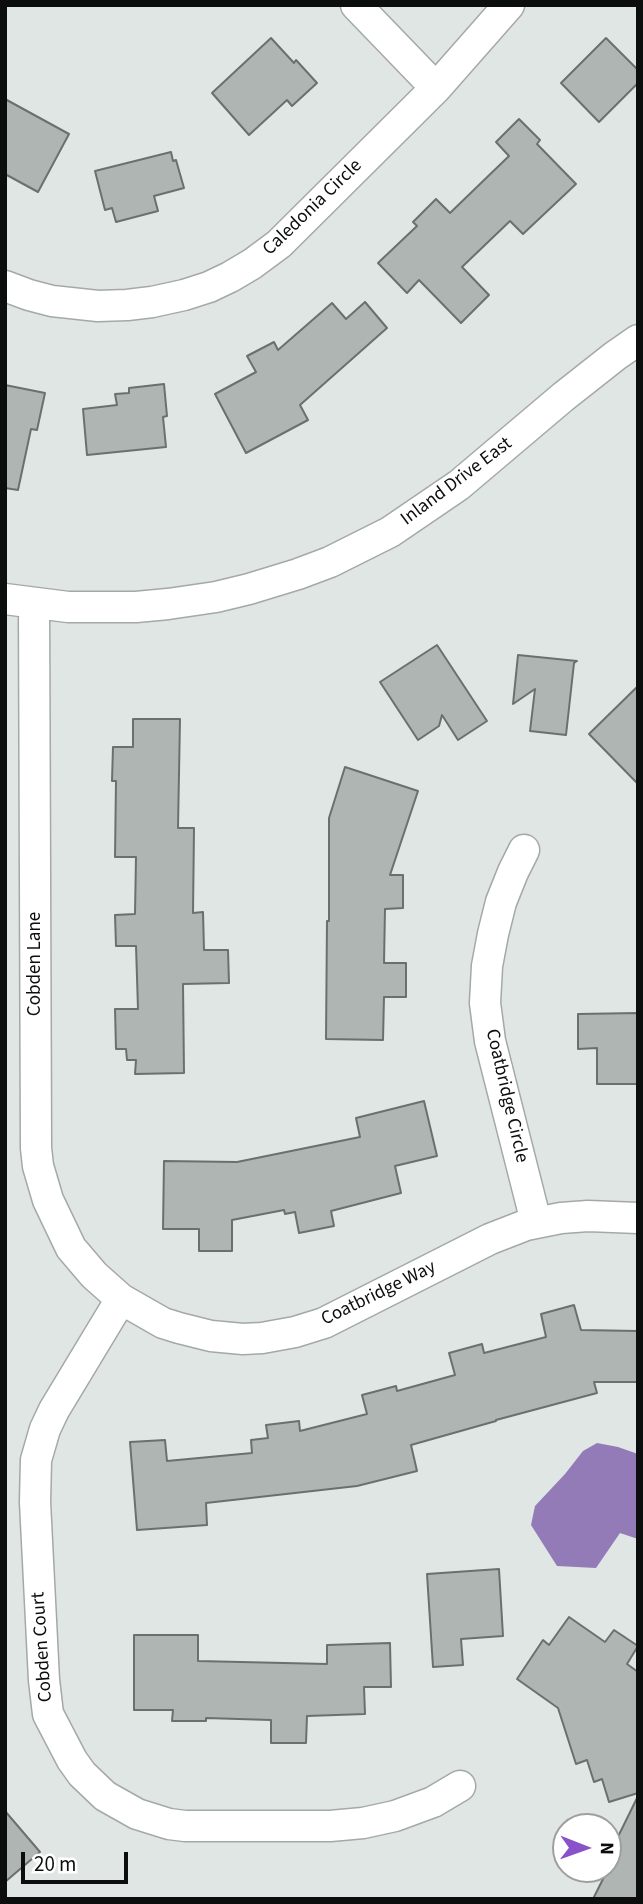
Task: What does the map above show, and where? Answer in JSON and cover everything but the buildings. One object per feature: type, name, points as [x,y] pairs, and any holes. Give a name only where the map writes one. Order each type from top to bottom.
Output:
[{"type":"street","points":[[356,5],[436,88]]},
{"type":"street","name":"Caledonia Circle","points":[[5,286],[52,301],[98,306],[152,302],[209,287],[252,264],[279,244],[436,88],[509,5]]},
{"type":"street","name":"Inland Drive East","points":[[20,601],[101,608],[168,604],[249,589],[330,562],[390,532],[438,500],[601,366],[638,340]]},
{"type":"street","name":"Cobden Lane","points":[[20,601],[38,1166],[48,1200],[71,1248],[94,1275],[121,1299]]},
{"type":"street","name":"Coatbridge Circle","points":[[524,850],[505,892],[493,934],[487,966],[485,1003],[490,1041],[536,1222]]},
{"type":"street","name":"Coatbridge Way","points":[[121,1299],[163,1323],[195,1333],[243,1339],[279,1336],[324,1323],[509,1230],[536,1222],[588,1216],[638,1218]]},
{"type":"street","name":"Cobden Court","points":[[121,1299],[54,1410],[36,1460],[35,1502],[44,1681],[48,1714],[72,1760],[106,1796],[137,1814],[169,1824],[186,1826],[330,1826],[363,1823],[395,1816],[433,1802],[460,1786]]},
{"type":"shaded area","points":[[597,1443],[638,1454],[638,1539],[620,1533],[596,1568],[557,1566],[531,1525],[535,1506],[583,1451]]}]
